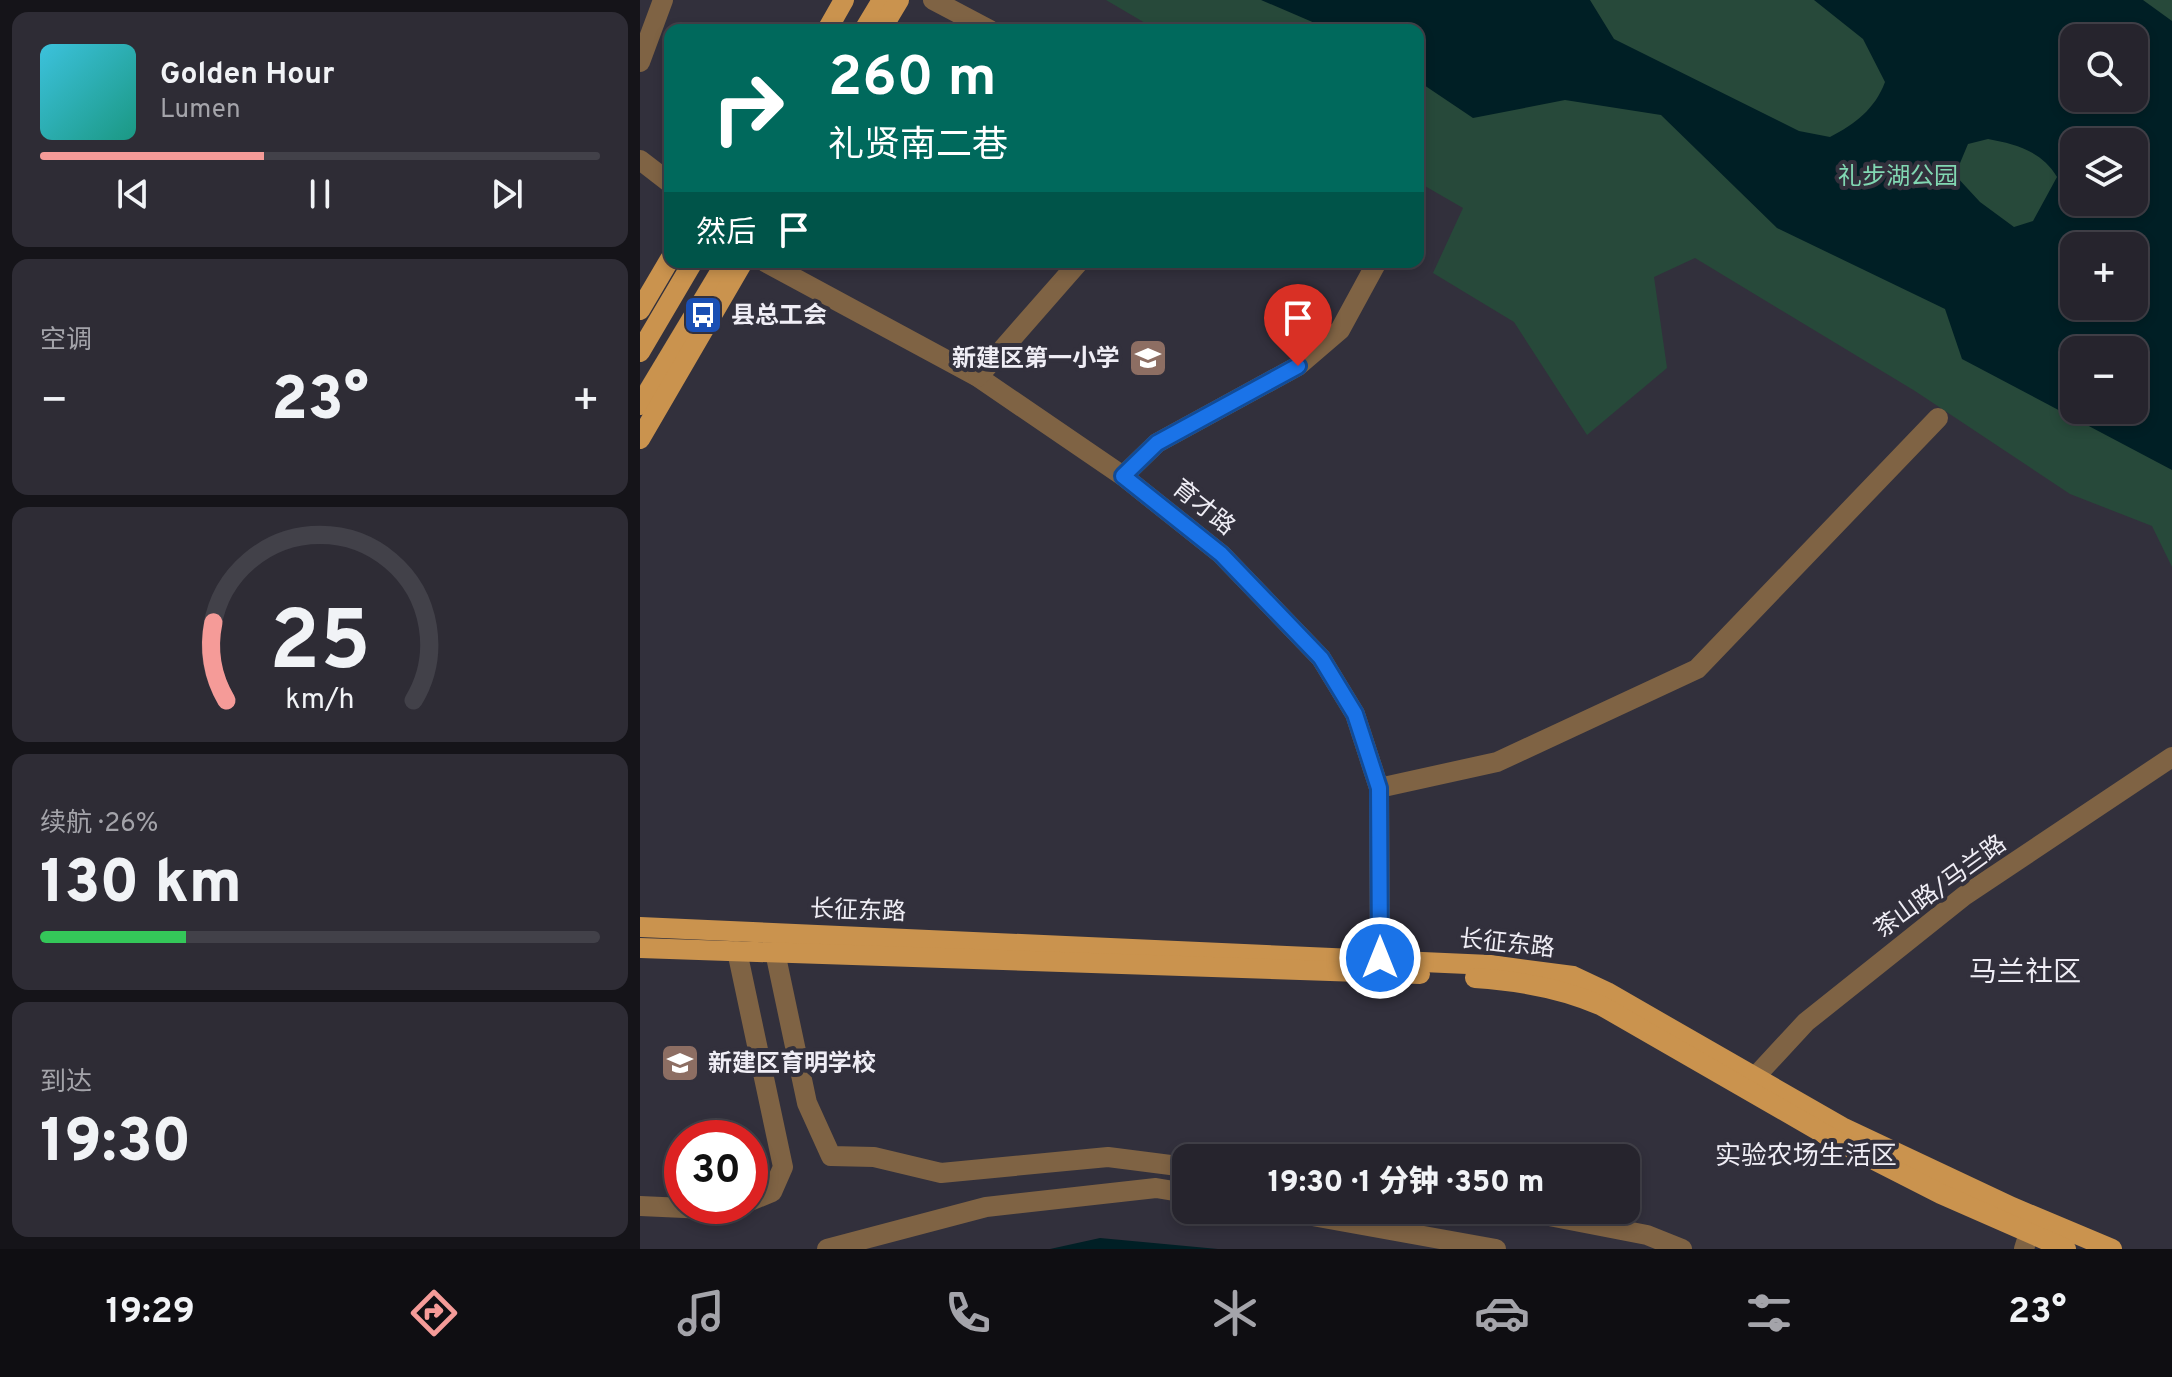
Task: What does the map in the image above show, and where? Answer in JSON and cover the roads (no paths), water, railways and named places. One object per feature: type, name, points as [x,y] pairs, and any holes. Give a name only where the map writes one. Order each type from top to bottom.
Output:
[{"type":"main road","points":[[868,24],[882,0]]},
{"type":"main road","points":[[885,24],[899,0]]},
{"type":"main road","points":[[830,24],[840,2]]},
{"type":"main road","points":[[640,310],[665,268]]},
{"type":"main road","points":[[640,352],[689,268]]},
{"type":"main road","points":[[640,405],[722,268]]},
{"type":"main road","points":[[640,439],[740,268]]},
{"type":"main road","name":"长征东路","points":[[640,927],[1380,958],[1533,969],[1573,976],[1607,992],[1842,1127],[2012,1207],[2112,1249]]},
{"type":"main road","name":"长征东路","points":[[640,948],[1427,974],[1529,983],[1577,995],[1602,1006],[1833,1139],[2027,1241],[2066,1249]]},
{"type":"street","points":[[640,62],[663,0]]},
{"type":"street","points":[[933,0],[979,24]]},
{"type":"street","points":[[640,160],[664,178]]},
{"type":"street","name":"育才路","points":[[776,268],[978,377],[1123,476],[1221,554],[1321,658],[1355,714],[1379,788],[1380,958]]},
{"type":"street","points":[[978,377],[1074,268]]},
{"type":"street","points":[[1123,476],[1157,443],[1298,366],[1340,330],[1374,268]]},
{"type":"street","points":[[1379,788],[1497,762],[1697,669],[1938,418]]},
{"type":"street","name":"茶山路/马兰路","points":[[1755,1077],[1806,1022],[1964,896],[2172,757]]},
{"type":"street","points":[[737,951],[783,1167],[772,1192],[768,1194]]},
{"type":"street","points":[[775,952],[807,1103],[831,1156],[874,1157],[941,1173],[1108,1157],[1172,1165]]},
{"type":"street","points":[[827,1249],[986,1207],[1156,1188],[1172,1191]]},
{"type":"street","points":[[640,1206],[664,1207]]},
{"type":"street","points":[[1357,1224],[1496,1249]]},
{"type":"street","points":[[1590,1224],[1647,1235],[1682,1249]]},
{"type":"place","name":"县总工会","points":[[703,315]]},
{"type":"place","name":"新建区第一小学","points":[[1148,358]]},
{"type":"place","name":"新建区育明学校","points":[[680,1063]]},
{"type":"district","name":"马兰社区","points":[[2025,971]]},
{"type":"district","name":"实验农场生活区","points":[[1806,1155]]},
{"type":"park label","name":"礼步湖公园","points":[[1898,176]]}]
